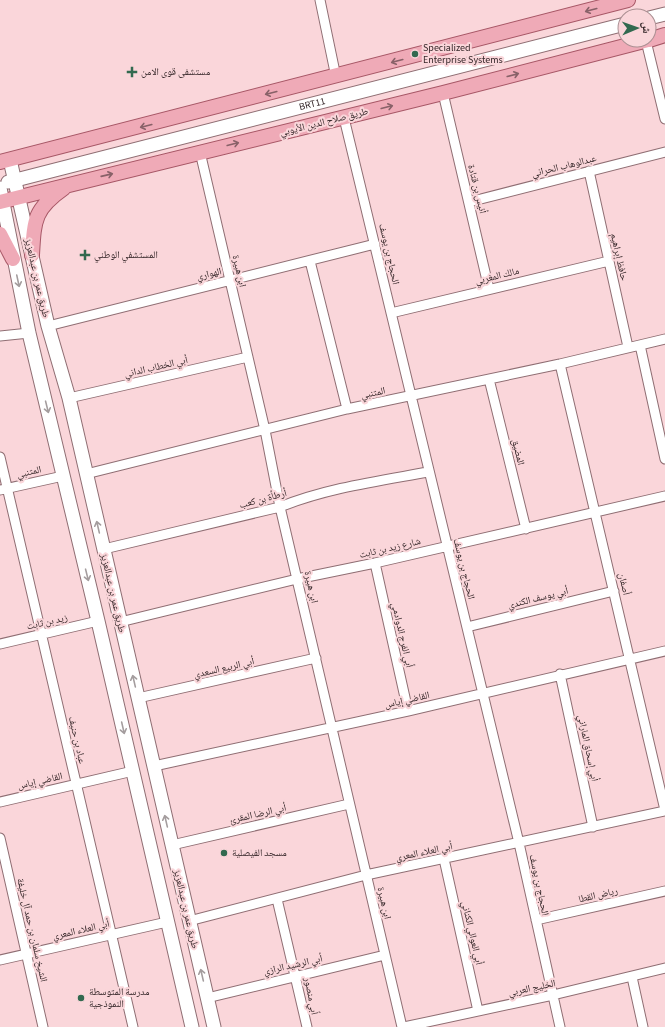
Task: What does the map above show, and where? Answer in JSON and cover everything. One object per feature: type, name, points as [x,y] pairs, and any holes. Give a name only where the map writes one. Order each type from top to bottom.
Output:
[{"type":"main road","points":[[5,161],[336,77],[628,0]]},
{"type":"main road","name":"BRT11","points":[[0,184],[617,26]]},
{"type":"main road","name":"طريق صلاح الدين الأيوبي","points":[[1,197],[19,197],[344,118],[617,48]]},
{"type":"main road","name":"طريق عمر بن عبدالعزيز","points":[[5,161],[15,180],[48,326],[69,398],[214,1027]]},
{"type":"main road","points":[[32,255],[34,228],[39,211],[51,197],[69,184]]},
{"type":"main road","name":"طريق عمر بن عبدالعزيز","points":[[1,197],[29,333],[98,621],[192,1027]]},
{"type":"main road","points":[[0,234],[13,259]]},
{"type":"street","points":[[320,0],[336,77]]},
{"type":"street","points":[[650,48],[665,119]]},
{"type":"street","name":"أنيس بن قتادة","points":[[443,93],[489,289]]},
{"type":"street","name":"الحجاج بن يوسف","points":[[344,118],[412,396],[428,472],[448,546],[519,843],[560,1027]]},
{"type":"street","name":"ابن هبيرة","points":[[200,152],[265,430],[280,507],[349,804],[403,1027]]},
{"type":"street","name":"عبدالوهاب الحراني","points":[[469,202],[665,152]]},
{"type":"street","name":"حافظ إبراهيم","points":[[589,171],[628,347]]},
{"type":"street","name":"الهواري","points":[[48,326],[375,244]]},
{"type":"street","points":[[310,261],[347,409]]},
{"type":"street","name":"مالك المغربي","points":[[391,313],[609,261]]},
{"type":"street","points":[[0,336],[29,333]]},
{"type":"street","name":"المتنبي","points":[[86,474],[347,409],[560,364],[665,339]]},
{"type":"street","points":[[640,345],[665,459]]},
{"type":"street","name":"أبي الخطاب الداني","points":[[69,398],[248,356]]},
{"type":"street","name":"أصفان","points":[[560,364],[665,810]]},
{"type":"street","name":"المضيق","points":[[489,379],[526,529]]},
{"type":"street","name":"عباد بن حنيف","points":[[0,457],[4,489],[41,634],[133,1027]]},
{"type":"street","name":"أرطأة بن كعب","points":[[104,549],[280,507],[293,502],[362,484],[428,472]]},
{"type":"street","name":"المتنبي","points":[[4,489],[63,476]]},
{"type":"street","name":"شارع زيد بن ثابت","points":[[120,622],[297,579],[526,529],[665,496]]},
{"type":"street","name":"أبي الفرج الدوادمي","points":[[375,563],[408,711]]},
{"type":"street","name":"أبي يوسف الكندي","points":[[467,627],[614,591]]},
{"type":"street","name":"زيد بن ثابت","points":[[0,644],[98,621]]},
{"type":"street","name":"القاضي إياس","points":[[154,766],[408,711],[560,674],[665,651]]},
{"type":"street","name":"أبي الربيع السعدي","points":[[138,698],[316,658]]},
{"type":"street","name":"أبي إسحاق الماراني","points":[[560,674],[593,826]]},
{"type":"street","name":"القاضي إياس","points":[[0,802],[133,771]]},
{"type":"street","name":"أبي الرضا المقرئ","points":[[172,845],[349,804]]},
{"type":"street","name":"أبي العلاء المعري","points":[[189,921],[366,875],[519,843],[665,810]]},
{"type":"street","name":"الشيخ سلمان بن حمد آل خليفة","points":[[0,838],[43,1027]]},
{"type":"street","name":"أبي العوالي الكناني","points":[[444,859],[478,1011]]},
{"type":"street","name":"رياض القطا","points":[[536,920],[665,891]]},
{"type":"street","name":"أبي منصور","points":[[277,899],[307,1027]]},
{"type":"street","name":"أبي العلاء المعري","points":[[0,960],[167,922]]},
{"type":"street","name":"أبي الرشيد الرازي","points":[[207,998],[296,975],[385,955]]},
{"type":"street","name":"الخليج العربي","points":[[403,1027],[553,995],[665,968]]},
{"type":"street","points":[[632,977],[643,1027]]},
{"type":"place","name":"Specialized Enterprise Systems","points":[[415,54]]},
{"type":"place","name":"مستشفى قوى الامن","points":[[132,72]]},
{"type":"place","name":"المستشفي الوطني","points":[[85,255]]},
{"type":"place","name":"مسجد الفيصلية","points":[[224,853]]},
{"type":"place","name":"مدرسة المتوسطة النموذجية","points":[[81,998]]}]
